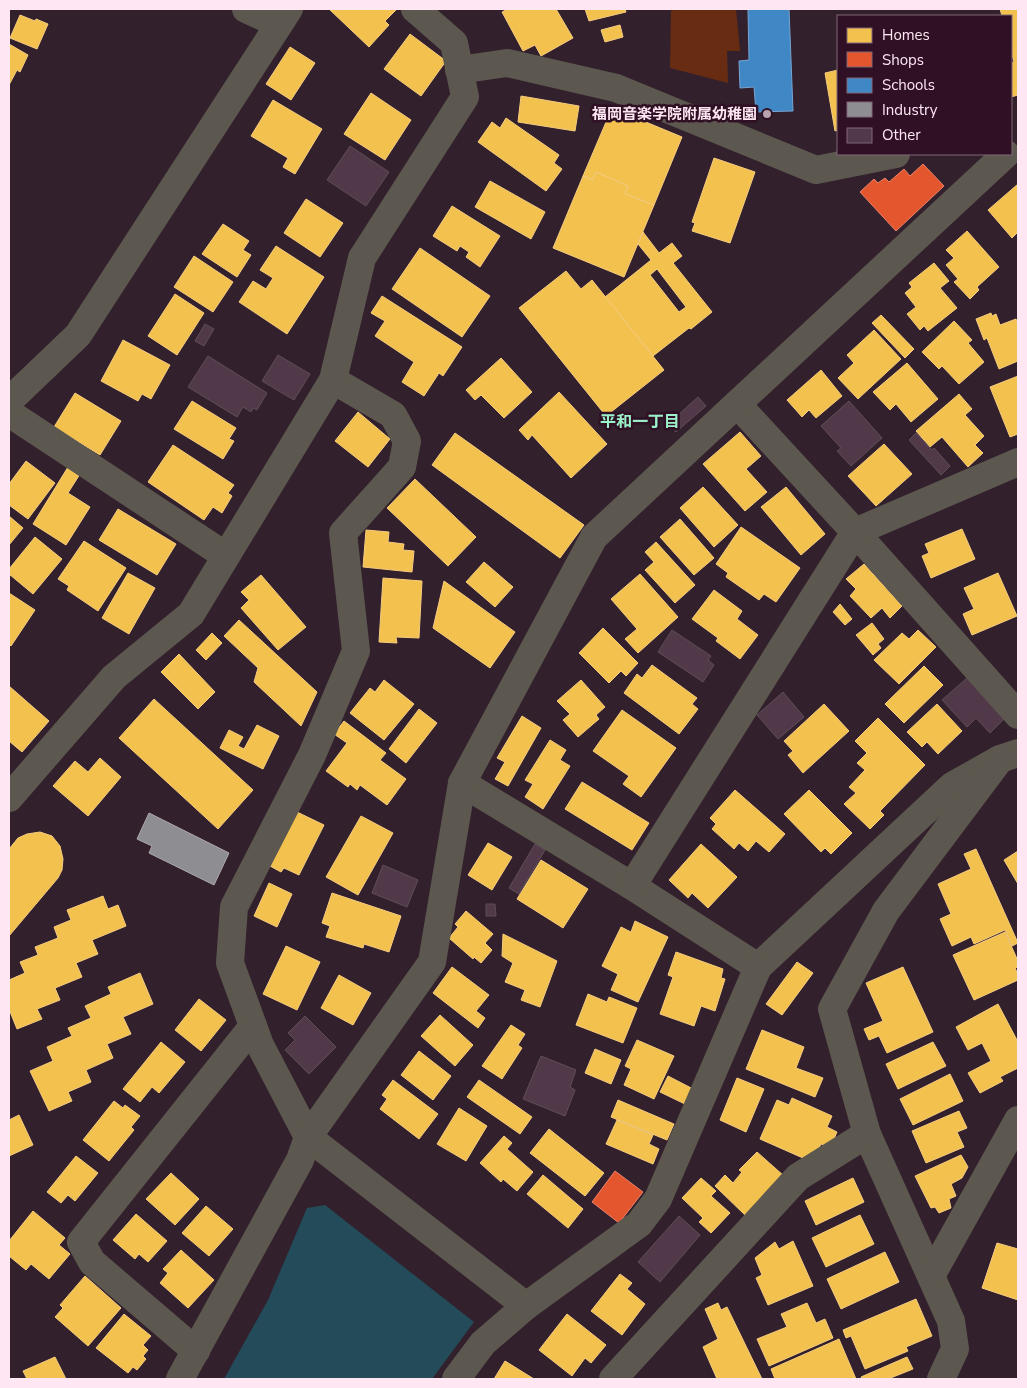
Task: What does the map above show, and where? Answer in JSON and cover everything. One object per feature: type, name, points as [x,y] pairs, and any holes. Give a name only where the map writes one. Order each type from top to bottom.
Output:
[{"type":"street","points":[[9,401],[78,335],[284,16],[246,9]]},
{"type":"street","points":[[9,798],[114,677],[191,614],[333,380],[362,258],[465,97],[454,43],[415,9]]},
{"type":"street","points":[[459,70],[507,63],[616,88],[816,170],[891,155]]},
{"type":"street","points":[[180,1379],[300,1160],[308,1137],[432,962],[462,783],[594,537],[1005,155]]},
{"type":"street","points":[[333,380],[393,415],[407,442],[402,467],[342,533],[356,651],[312,755],[234,907],[230,963],[260,1045],[308,1137],[526,1306]]},
{"type":"street","points":[[737,404],[1018,715]]},
{"type":"street","points":[[9,413],[226,556]]},
{"type":"street","points":[[632,886],[854,532],[1018,462]]},
{"type":"street","points":[[456,1379],[483,1343],[526,1306],[639,1224],[658,1199],[758,967],[952,786],[1009,756]]},
{"type":"street","points":[[941,1379],[955,1349],[951,1321],[867,1134],[832,1009],[886,911],[1009,756]]},
{"type":"street","points":[[462,783],[632,886],[758,967]]},
{"type":"street","points":[[196,1350],[92,1262],[81,1242],[253,1026]]},
{"type":"street","points":[[931,1276],[1018,1120]]},
{"type":"street","points":[[613,1379],[798,1177],[867,1134]]},
{"type":"shaded area","points":[[677,9],[736,9],[740,51],[727,51],[728,83],[670,68],[671,11]]},
{"type":"water","points":[[325,1205],[474,1322],[432,1379],[224,1379],[268,1300],[307,1208]]},
{"type":"building: Homes","points":[[329,9],[396,10],[385,21],[389,25],[369,47]]},
{"type":"building: Homes","points":[[508,9],[556,9],[573,38],[541,56],[535,45],[523,51],[502,12]]},
{"type":"building: Homes","points":[[585,9],[625,9],[626,12],[589,21]]},
{"type":"building: Homes","points":[[1000,9],[1018,9],[1018,95],[1012,97],[1012,63],[1014,62],[1012,55],[1012,15],[1002,15]]},
{"type":"building: Homes","points":[[20,15],[48,24],[37,49],[10,38]]},
{"type":"building: Homes","points":[[620,25],[623,37],[605,42],[601,30]]},
{"type":"building: Homes","points":[[410,34],[446,61],[421,96],[384,69]]},
{"type":"building: Homes","points":[[9,44],[28,55],[20,72],[17,70],[9,85]]},
{"type":"building: Homes","points":[[290,47],[315,63],[291,100],[266,84]]},
{"type":"building: Homes","points":[[837,70],[837,130],[835,131],[825,73]]},
{"type":"building: Homes","points":[[371,93],[411,120],[385,160],[344,134]]},
{"type":"building: Homes","points":[[521,96],[579,106],[575,131],[518,122]]},
{"type":"building: Homes","points":[[273,100],[322,129],[295,174],[283,167],[288,158],[251,136]]},
{"type":"building: Homes","points":[[612,108],[682,137],[654,205],[625,194],[628,186],[596,172],[593,180],[583,176]]},
{"type":"building: Homes","points":[[506,118],[559,155],[554,163],[562,169],[546,191],[478,142],[492,122],[500,128]]},
{"type":"building: Homes","points":[[714,158],[755,172],[730,243],[692,231],[695,223],[692,222]]},
{"type":"building: Homes","points":[[596,172],[628,186],[625,194],[654,205],[624,277],[553,248],[583,176],[593,180]]},
{"type":"building: Homes","points":[[490,181],[545,212],[531,239],[475,207]]},
{"type":"building: Homes","points":[[1018,184],[1018,232],[1012,238],[988,210]]},
{"type":"building: Homes","points":[[306,199],[343,223],[320,257],[284,233]]},
{"type":"building: Homes","points":[[452,206],[500,236],[480,267],[466,257],[469,252],[460,246],[457,251],[433,236]]},
{"type":"building: Homes","points":[[223,224],[249,241],[243,250],[251,255],[237,277],[202,254]]},
{"type":"building: Homes","points":[[967,231],[999,267],[977,287],[979,290],[970,299],[954,282],[958,279],[946,265],[954,258],[946,250]]},
{"type":"building: Homes","points":[[643,232],[659,253],[672,243],[682,256],[673,263],[712,312],[653,356],[605,297],[651,260],[638,244]],"holes":[[[657,269],[686,307],[679,312],[650,275]]]},
{"type":"building: Homes","points":[[276,246],[324,277],[287,334],[239,302],[253,281],[266,289],[273,278],[260,270]]},
{"type":"building: Homes","points":[[420,248],[490,296],[462,337],[392,289]]},
{"type":"building: Homes","points":[[194,256],[233,282],[213,312],[174,287]]},
{"type":"building: Homes","points":[[934,263],[949,281],[940,288],[957,308],[928,331],[924,326],[920,330],[907,314],[916,307],[905,293],[912,287],[909,283]]},
{"type":"building: Homes","points":[[566,271],[581,289],[592,280],[664,370],[606,416],[519,308]]},
{"type":"building: Homes","points":[[175,294],[204,313],[177,355],[148,336]]},
{"type":"building: Homes","points":[[382,296],[462,347],[443,376],[439,373],[424,396],[402,382],[414,362],[375,336],[385,321],[371,313]]},
{"type":"building: Homes","points":[[991,313],[992,316],[996,314],[1000,325],[1016,319],[1018,324],[1018,361],[999,369],[987,338],[984,340],[976,319]]},
{"type":"building: Homes","points":[[881,315],[914,349],[905,358],[872,323]]},
{"type":"building: Homes","points":[[954,321],[972,340],[968,343],[984,362],[959,384],[942,366],[939,369],[922,352]]},
{"type":"building: Homes","points":[[874,330],[901,359],[858,399],[838,378],[854,363],[847,355]]},
{"type":"building: Homes","points":[[123,340],[170,365],[151,399],[142,394],[138,401],[101,381]]},
{"type":"building: Homes","points":[[501,358],[532,392],[504,418],[481,395],[475,400],[466,390]]},
{"type":"building: Homes","points":[[907,363],[938,399],[911,422],[896,404],[890,410],[873,392]]},
{"type":"building: Homes","points":[[821,370],[842,396],[816,418],[809,410],[802,417],[787,400]]},
{"type":"building: Homes","points":[[1018,376],[1018,434],[1010,437],[990,387]]},
{"type":"building: Homes","points":[[559,392],[607,444],[571,478],[532,435],[528,440],[519,430]]},
{"type":"building: Homes","points":[[75,393],[121,421],[100,455],[54,427]]},
{"type":"building: Homes","points":[[959,394],[972,409],[965,415],[984,436],[975,445],[983,453],[968,467],[942,437],[930,447],[916,431]]},
{"type":"building: Homes","points":[[192,401],[236,428],[229,439],[234,441],[223,459],[174,429]]},
{"type":"building: Homes","points":[[358,412],[390,439],[368,467],[335,441]]},
{"type":"building: Homes","points":[[740,432],[761,456],[746,469],[767,492],[745,511],[703,464]]},
{"type":"building: Homes","points":[[455,433],[584,525],[560,558],[432,465]]},
{"type":"building: Homes","points":[[884,444],[912,474],[876,506],[848,476]]},
{"type":"building: Homes","points":[[173,445],[234,485],[228,493],[232,496],[222,513],[213,507],[204,520],[148,482]]},
{"type":"building: Homes","points":[[26,461],[55,483],[28,519],[9,505],[9,484]]},
{"type":"building: Homes","points":[[68,467],[80,474],[68,493],[90,507],[66,545],[33,524]]},
{"type":"building: Homes","points":[[415,479],[476,537],[448,566],[387,508]]},
{"type":"building: Homes","points":[[703,487],[738,525],[714,547],[680,508]]},
{"type":"building: Homes","points":[[786,487],[825,534],[801,555],[761,507]]},
{"type":"building: Homes","points":[[118,509],[176,544],[157,575],[99,540]]},
{"type":"building: Homes","points":[[9,516],[23,528],[9,545]]},
{"type":"building: Homes","points":[[680,519],[714,558],[694,575],[660,537]]},
{"type":"building: Homes","points":[[741,527],[800,568],[776,602],[764,594],[759,600],[726,577],[728,573],[716,564]]},
{"type":"building: Homes","points":[[962,529],[975,559],[931,578],[922,556],[929,553],[925,544]]},
{"type":"building: Homes","points":[[366,530],[389,532],[388,542],[404,544],[403,550],[414,551],[412,572],[363,567]]},
{"type":"building: Homes","points":[[35,537],[62,559],[33,594],[9,574],[9,569]]},
{"type":"building: Homes","points":[[84,541],[126,568],[98,611],[67,590],[69,586],[58,579]]},
{"type":"building: Homes","points":[[656,542],[695,585],[675,603],[645,570],[654,562],[645,552]]},
{"type":"building: Homes","points":[[484,562],[513,587],[495,607],[466,582]]},
{"type":"building: Homes","points":[[864,564],[902,606],[890,618],[882,608],[871,618],[850,596],[856,589],[846,579]]},
{"type":"building: Homes","points":[[128,573],[155,588],[129,634],[102,618]]},
{"type":"building: Homes","points":[[998,573],[1017,616],[972,635],[963,614],[974,609],[964,588]]},
{"type":"building: Homes","points":[[640,574],[678,617],[638,653],[625,639],[637,629],[611,599]]},
{"type":"building: Homes","points":[[261,575],[306,627],[278,650],[241,608],[249,600],[241,592]]},
{"type":"building: Homes","points":[[383,578],[422,581],[419,638],[396,637],[397,643],[379,642]]},
{"type":"building: Homes","points":[[444,581],[515,632],[490,668],[433,628]]},
{"type":"building: Homes","points":[[714,590],[742,611],[737,619],[758,635],[740,659],[716,641],[718,638],[692,619]]},
{"type":"building: Homes","points":[[9,593],[35,610],[11,646],[9,644]]},
{"type":"building: Homes","points":[[840,604],[852,619],[845,625],[833,612]]},
{"type":"building: Homes","points":[[239,620],[317,692],[301,726],[254,682],[258,668],[224,636]]},
{"type":"building: Homes","points":[[872,623],[884,639],[878,644],[881,648],[873,655],[856,635]]},
{"type":"building: Homes","points":[[603,628],[638,663],[626,676],[621,671],[609,683],[579,653]]},
{"type":"building: Homes","points":[[918,630],[936,647],[899,684],[874,660],[902,633],[909,639]]},
{"type":"building: Homes","points":[[212,633],[222,643],[206,660],[196,650]]},
{"type":"building: Homes","points":[[179,654],[215,692],[198,709],[161,672]]},
{"type":"building: Homes","points":[[652,665],[697,698],[692,704],[698,709],[679,734],[624,693],[637,674],[642,678]]},
{"type":"building: Homes","points":[[924,666],[943,685],[904,723],[885,704]]},
{"type":"building: Homes","points":[[384,680],[414,704],[384,740],[350,713],[370,688],[375,692]]},
{"type":"building: Homes","points":[[581,680],[605,707],[596,715],[599,719],[578,737],[563,720],[570,714],[557,701]]},
{"type":"building: Homes","points":[[9,686],[49,721],[22,752],[9,741]]},
{"type":"building: Homes","points":[[154,699],[253,790],[218,829],[119,738]]},
{"type":"building: Homes","points":[[824,704],[849,731],[803,773],[788,755],[793,751],[784,741]]},
{"type":"building: Homes","points":[[937,704],[962,731],[938,754],[927,742],[922,747],[907,732]]},
{"type":"building: Homes","points":[[419,709],[437,723],[406,763],[389,749]]},
{"type":"building: Homes","points":[[622,710],[676,748],[641,797],[623,784],[629,776],[593,751]]},
{"type":"building: Homes","points":[[522,716],[541,728],[508,786],[495,779],[505,762],[497,758]]},
{"type":"building: Homes","points":[[878,718],[925,765],[880,811],[884,815],[870,829],[844,804],[856,793],[849,787],[865,770],[857,763],[867,753],[855,741]]},
{"type":"building: Homes","points":[[344,721],[386,753],[380,760],[406,779],[387,805],[360,785],[357,790],[350,784],[348,787],[326,771],[347,743],[334,734]]},
{"type":"building: Homes","points":[[257,725],[279,736],[263,769],[220,748],[229,730],[243,737],[238,746],[244,749]]},
{"type":"building: Homes","points":[[550,740],[566,750],[560,760],[570,766],[543,809],[525,797],[533,784],[525,780]]},
{"type":"building: Homes","points":[[100,758],[121,777],[88,816],[53,786],[75,761],[88,772]]},
{"type":"building: Homes","points":[[582,782],[649,823],[632,850],[565,809]]},
{"type":"building: Homes","points":[[735,790],[785,834],[769,852],[756,841],[748,851],[739,843],[734,849],[712,829],[716,824],[710,818]]},
{"type":"building: Homes","points":[[809,790],[852,833],[831,854],[825,848],[821,852],[784,814]]},
{"type":"building: Homes","points":[[297,812],[324,825],[299,875],[284,868],[281,872],[270,866]]},
{"type":"building: Homes","points":[[361,816],[393,833],[358,895],[326,877]]},
{"type":"building: Homes","points":[[40,832],[52,836],[60,846],[63,859],[62,870],[58,878],[9,936],[9,849],[18,838]]},
{"type":"building: Homes","points":[[488,843],[512,857],[492,890],[468,875]]},
{"type":"building: Homes","points":[[701,844],[737,877],[708,908],[692,893],[688,898],[669,880]]},
{"type":"building: Homes","points":[[976,849],[1018,943],[1012,946],[1005,930],[974,944],[971,937],[952,946],[940,919],[951,914],[938,884],[971,869],[964,854]]},
{"type":"building: Homes","points":[[1018,851],[1018,884],[1004,860]]},
{"type":"building: Homes","points":[[541,860],[588,889],[563,928],[517,899]]},
{"type":"building: Homes","points":[[269,883],[292,894],[277,927],[254,916]]},
{"type":"building: Homes","points":[[332,893],[401,916],[389,952],[364,944],[363,948],[326,937],[330,926],[322,923]]},
{"type":"building: Homes","points":[[103,896],[108,909],[118,905],[126,926],[92,940],[98,954],[76,963],[82,977],[55,988],[60,1000],[37,1009],[42,1019],[17,1029],[9,1009],[9,980],[25,973],[20,962],[38,955],[35,947],[58,938],[54,927],[71,920],[67,910]]},
{"type":"building: Homes","points":[[466,911],[493,934],[485,943],[492,950],[481,963],[474,957],[473,959],[449,938],[458,927],[455,924]]},
{"type":"building: Homes","points":[[635,921],[668,937],[638,1002],[611,990],[618,974],[602,966],[621,927],[631,932]]},
{"type":"building: Homes","points":[[1005,932],[1018,961],[1018,967],[1015,968],[1018,980],[974,1000],[953,955]]},
{"type":"building: Homes","points":[[503,934],[557,961],[540,1007],[521,1000],[525,990],[505,982],[513,963],[502,956]]},
{"type":"building: Homes","points":[[286,946],[320,962],[297,1010],[263,994]]},
{"type":"building: Homes","points":[[676,952],[723,969],[721,978],[725,979],[715,1011],[701,1006],[694,1026],[660,1014],[673,977],[668,975]]},
{"type":"building: Homes","points":[[797,962],[813,973],[782,1015],[766,1004]]},
{"type":"building: Homes","points":[[452,967],[489,995],[476,1011],[485,1018],[478,1028],[433,993]]},
{"type":"building: Homes","points":[[903,967],[933,1032],[887,1053],[879,1036],[869,1040],[864,1029],[883,1021],[866,983]]},
{"type":"building: Homes","points":[[140,973],[153,1004],[123,1017],[131,1034],[107,1044],[113,1058],[86,1070],[91,1082],[68,1092],[72,1101],[49,1111],[30,1071],[53,1061],[47,1047],[72,1036],[68,1028],[91,1018],[85,1006],[111,994],[108,987]]},
{"type":"building: Homes","points":[[339,975],[371,993],[353,1025],[321,1008]]},
{"type":"building: Homes","points":[[588,994],[607,1002],[609,997],[637,1008],[623,1043],[576,1025]]},
{"type":"building: Homes","points":[[199,999],[226,1020],[201,1051],[175,1030]]},
{"type":"building: Homes","points":[[998,1004],[1018,1042],[1018,1068],[1000,1077],[1003,1081],[980,1093],[968,1073],[991,1061],[982,1043],[968,1050],[956,1027]]},
{"type":"building: Homes","points":[[440,1015],[473,1045],[455,1066],[421,1036]]},
{"type":"building: Homes","points":[[511,1025],[525,1034],[518,1045],[522,1048],[502,1079],[482,1066]]},
{"type":"building: Homes","points":[[762,1030],[804,1047],[796,1068],[823,1078],[815,1097],[746,1069]]},
{"type":"building: Homes","points":[[637,1040],[674,1056],[654,1099],[624,1085],[631,1069],[625,1066]]},
{"type":"building: Homes","points":[[161,1042],[185,1062],[159,1093],[152,1087],[140,1102],[123,1089]]},
{"type":"building: Homes","points":[[933,1042],[946,1066],[898,1089],[886,1064]]},
{"type":"building: Homes","points":[[595,1049],[621,1060],[611,1084],[585,1073]]},
{"type":"building: Homes","points":[[419,1051],[451,1076],[433,1100],[401,1075]]},
{"type":"building: Homes","points":[[950,1074],[963,1101],[913,1125],[900,1099]]},
{"type":"building: Homes","points":[[668,1076],[695,1090],[687,1105],[660,1092]]},
{"type":"building: Homes","points":[[737,1078],[764,1089],[746,1132],[720,1120]]},
{"type":"building: Homes","points":[[393,1080],[438,1114],[419,1139],[380,1109],[387,1099],[382,1095]]},
{"type":"building: Homes","points":[[479,1080],[532,1117],[520,1134],[467,1097]]},
{"type":"building: Homes","points":[[792,1098],[832,1116],[827,1127],[837,1132],[830,1148],[821,1144],[812,1162],[760,1139],[777,1100],[789,1105]]},
{"type":"building: Homes","points":[[618,1100],[674,1124],[667,1140],[611,1117]]},
{"type":"building: Homes","points":[[114,1101],[123,1108],[125,1105],[140,1116],[131,1127],[134,1130],[109,1161],[83,1140]]},
{"type":"building: Homes","points":[[459,1108],[487,1126],[466,1161],[437,1144]]},
{"type":"building: Homes","points":[[959,1111],[967,1128],[957,1132],[964,1147],[926,1163],[912,1131]]},
{"type":"building: Homes","points":[[19,1115],[33,1145],[9,1156],[9,1120]]},
{"type":"building: Homes","points":[[617,1120],[653,1135],[649,1144],[659,1149],[653,1164],[606,1144]]},
{"type":"building: Homes","points":[[549,1129],[604,1173],[585,1196],[530,1153]]},
{"type":"building: Homes","points":[[504,1136],[512,1143],[507,1149],[533,1172],[517,1191],[503,1179],[501,1182],[480,1163]]},
{"type":"building: Homes","points":[[757,1152],[784,1176],[746,1216],[715,1186],[725,1175],[733,1183],[742,1172],[739,1170]]},
{"type":"building: Homes","points":[[961,1155],[968,1167],[962,1178],[951,1184],[956,1196],[949,1199],[951,1208],[939,1213],[935,1207],[931,1208],[915,1176]]},
{"type":"building: Homes","points":[[76,1156],[98,1173],[75,1201],[68,1195],[61,1203],[47,1192]]},
{"type":"building: Homes","points":[[171,1173],[199,1199],[175,1225],[146,1199]]},
{"type":"building: Homes","points":[[543,1175],[583,1209],[568,1228],[527,1194]]},
{"type":"building: Homes","points":[[701,1178],[716,1191],[711,1196],[730,1213],[711,1233],[699,1222],[703,1218],[682,1198]]},
{"type":"building: Homes","points":[[853,1178],[864,1202],[816,1225],[805,1201]]},
{"type":"building: Homes","points":[[206,1206],[233,1229],[209,1256],[182,1233]]},
{"type":"building: Homes","points":[[33,1211],[65,1238],[59,1245],[70,1254],[49,1279],[31,1264],[26,1270],[9,1256],[9,1241]]},
{"type":"building: Homes","points":[[136,1214],[167,1241],[148,1262],[139,1254],[135,1259],[113,1240]]},
{"type":"building: Homes","points":[[860,1215],[874,1244],[826,1267],[812,1238]]},
{"type":"building: Homes","points":[[793,1241],[813,1286],[768,1305],[756,1278],[762,1275],[755,1258],[775,1242],[779,1249]]},
{"type":"building: Homes","points":[[997,1243],[1018,1249],[1018,1300],[982,1288]]},
{"type":"building: Homes","points":[[181,1250],[214,1280],[188,1308],[160,1283],[168,1273],[163,1269]]},
{"type":"building: Homes","points":[[885,1252],[899,1282],[841,1309],[827,1279]]},
{"type":"building: Homes","points":[[620,1274],[632,1283],[627,1289],[645,1304],[622,1335],[591,1311]]},
{"type":"building: Homes","points":[[85,1276],[121,1308],[88,1346],[55,1317],[63,1308],[60,1305]]},
{"type":"building: Homes","points":[[916,1299],[932,1336],[906,1347],[908,1351],[865,1369],[851,1336],[846,1338],[843,1330]]},
{"type":"building: Homes","points":[[718,1303],[721,1310],[727,1307],[762,1379],[717,1379],[703,1347],[718,1339],[705,1309]]},
{"type":"building: Homes","points":[[807,1303],[816,1323],[825,1319],[833,1338],[769,1366],[757,1339],[787,1327],[781,1314]]},
{"type":"building: Homes","points":[[124,1314],[151,1336],[143,1345],[148,1350],[143,1356],[146,1359],[137,1370],[133,1367],[128,1373],[96,1348]]},
{"type":"building: Homes","points":[[567,1314],[606,1345],[591,1363],[585,1358],[572,1376],[539,1350]]},
{"type":"building: Homes","points":[[839,1339],[856,1379],[775,1379],[771,1369]]},
{"type":"building: Homes","points":[[55,1357],[66,1379],[27,1379],[23,1371]]},
{"type":"building: Homes","points":[[907,1357],[913,1369],[888,1379],[862,1379],[861,1377]]},
{"type":"building: Homes","points":[[505,1361],[534,1379],[494,1379]]},
{"type":"building: Shops","points":[[923,164],[944,186],[896,231],[860,192],[874,179],[878,183],[885,178],[889,182],[904,169],[910,176]]},
{"type":"building: Shops","points":[[615,1171],[643,1192],[619,1223],[592,1202]]},
{"type":"building: Schools","points":[[748,9],[789,9],[793,111],[756,112],[754,87],[740,88],[739,61],[749,60]]},
{"type":"building: Industry","points":[[149,813],[229,853],[214,885],[149,853],[152,846],[137,839]]},
{"type":"building: Other","points":[[350,146],[389,172],[366,206],[327,180]]},
{"type":"building: Other","points":[[205,324],[214,329],[204,346],[195,341]]},
{"type":"building: Other","points":[[278,355],[310,374],[294,400],[262,381]]},
{"type":"building: Other","points":[[208,356],[267,393],[257,410],[253,408],[251,412],[243,407],[237,417],[188,387]]},
{"type":"building: Other","points":[[698,397],[706,406],[676,432],[668,424]]},
{"type":"building: Other","points":[[849,401],[882,438],[851,466],[837,451],[841,448],[821,426]]},
{"type":"building: Other","points":[[916,433],[932,450],[934,448],[950,466],[941,475],[909,440]]},
{"type":"building: Other","points":[[672,630],[711,656],[708,660],[714,665],[703,682],[658,652]]},
{"type":"building: Other","points":[[967,678],[1004,719],[990,733],[976,718],[967,727],[942,700]]},
{"type":"building: Other","points":[[783,692],[804,717],[778,739],[757,715]]},
{"type":"building: Other","points":[[535,844],[545,850],[519,894],[509,888]]},
{"type":"building: Other","points":[[383,865],[418,880],[407,907],[372,893]]},
{"type":"building: Other","points":[[486,904],[495,904],[496,916],[486,916]]},
{"type":"building: Other","points":[[305,1016],[336,1047],[309,1074],[285,1050],[295,1040],[288,1033]]},
{"type":"building: Other","points":[[541,1056],[576,1070],[570,1087],[575,1090],[565,1116],[523,1099]]},
{"type":"building: Other","points":[[679,1216],[700,1235],[660,1282],[638,1262]]},
{"type":"place","name":"福岡音楽学院附属幼稚園","points":[[767,114]]},
{"type":"district","name":"平和一丁目","points":[[640,422]]}]
